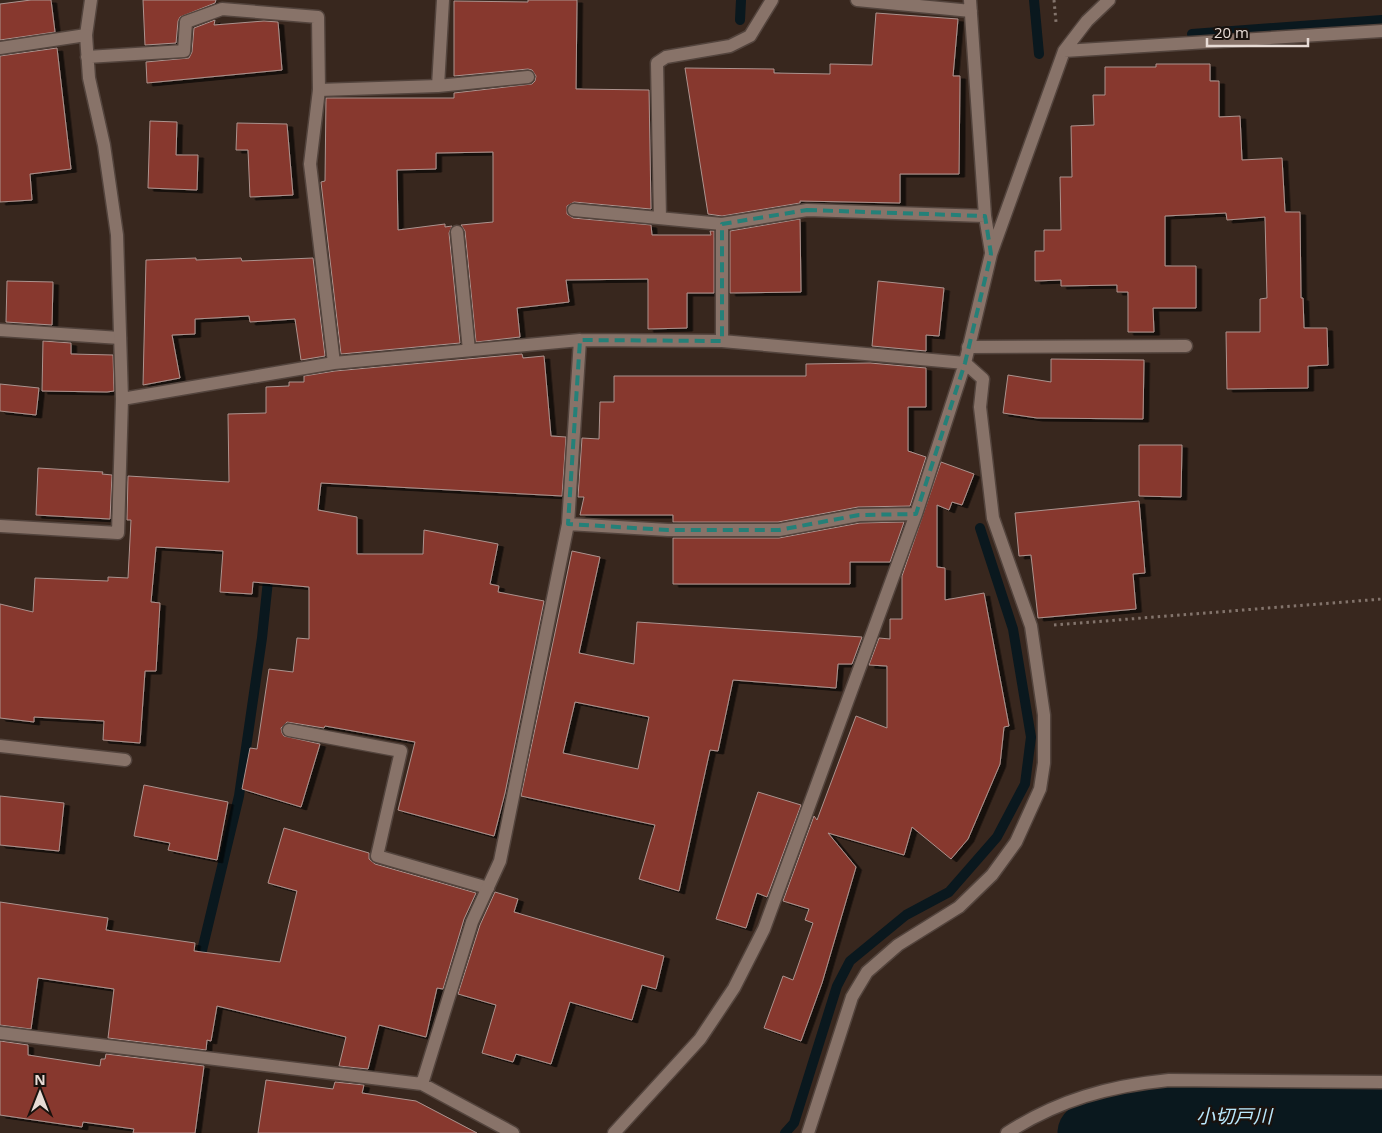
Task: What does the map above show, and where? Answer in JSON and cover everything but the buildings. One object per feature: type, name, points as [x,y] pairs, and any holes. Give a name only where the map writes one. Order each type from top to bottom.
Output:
[{"type":"street","points":[[0,526],[118,533],[122,399],[117,235],[104,145],[89,78],[86,35],[91,0]]},
{"type":"street","points":[[438,86],[444,0]]},
{"type":"street","points":[[660,218],[657,63],[666,57],[730,46],[750,36],[772,0]]},
{"type":"street","points":[[858,0],[971,6],[985,216],[991,254]]},
{"type":"street","points":[[614,1133],[700,1039],[734,988],[764,929],[916,514],[965,363],[991,254],[1064,52],[1087,21],[1109,0]]},
{"type":"street","points":[[87,57],[184,51],[186,22],[222,9],[318,17],[319,90],[310,164],[334,363]]},
{"type":"street","points":[[1064,52],[1382,31]]},
{"type":"street","points":[[0,48],[86,35]]},
{"type":"street","points":[[319,90],[438,86],[528,77]]},
{"type":"street","points":[[574,210],[722,224],[808,210],[985,216]]},
{"type":"street","points":[[722,224],[722,341]]},
{"type":"street","points":[[457,232],[469,350]]},
{"type":"street","points":[[0,330],[120,338]]},
{"type":"street","points":[[122,399],[334,363],[580,340],[722,341],[965,363],[983,379],[980,408],[993,518],[1031,626],[1044,715],[1044,763],[1040,789],[1016,842],[992,875],[959,907],[898,946],[867,972],[852,996],[808,1133]]},
{"type":"street","points":[[422,1084],[472,922],[500,861],[568,524],[580,340]]},
{"type":"street","points":[[968,347],[1186,346]]},
{"type":"street","points":[[568,524],[668,530],[779,530],[859,515],[916,514]]},
{"type":"street","points":[[289,730],[401,751],[377,856],[488,888]]},
{"type":"street","points":[[0,746],[125,760]]},
{"type":"street","points":[[0,1033],[422,1084],[513,1133]]},
{"type":"street","points":[[1007,1133],[1056,1107],[1101,1090],[1135,1083],[1169,1080],[1382,1082]]},
{"type":"path","points":[[1031,626],[1382,599]]},
{"type":"highlighted area","points":[[807,210],[985,216],[991,254],[965,363],[916,514],[859,515],[779,530],[668,530],[568,524],[580,340],[722,341],[722,224]]},
{"type":"waterway","points":[[740,20],[741,0]]},
{"type":"waterway","points":[[1034,0],[1039,54]]},
{"type":"waterway","points":[[1192,34],[1382,20]]},
{"type":"waterway","points":[[785,1133],[794,1123],[837,986],[850,961],[906,915],[949,892],[997,837],[1025,784],[1031,737],[1013,629],[980,528]]},
{"type":"waterway","points":[[199,963],[239,796],[262,638],[269,571]]},
{"type":"waterway","name":"小切戸川","points":[[1088,1133],[1115,1124],[1171,1116],[1382,1117]]}]
